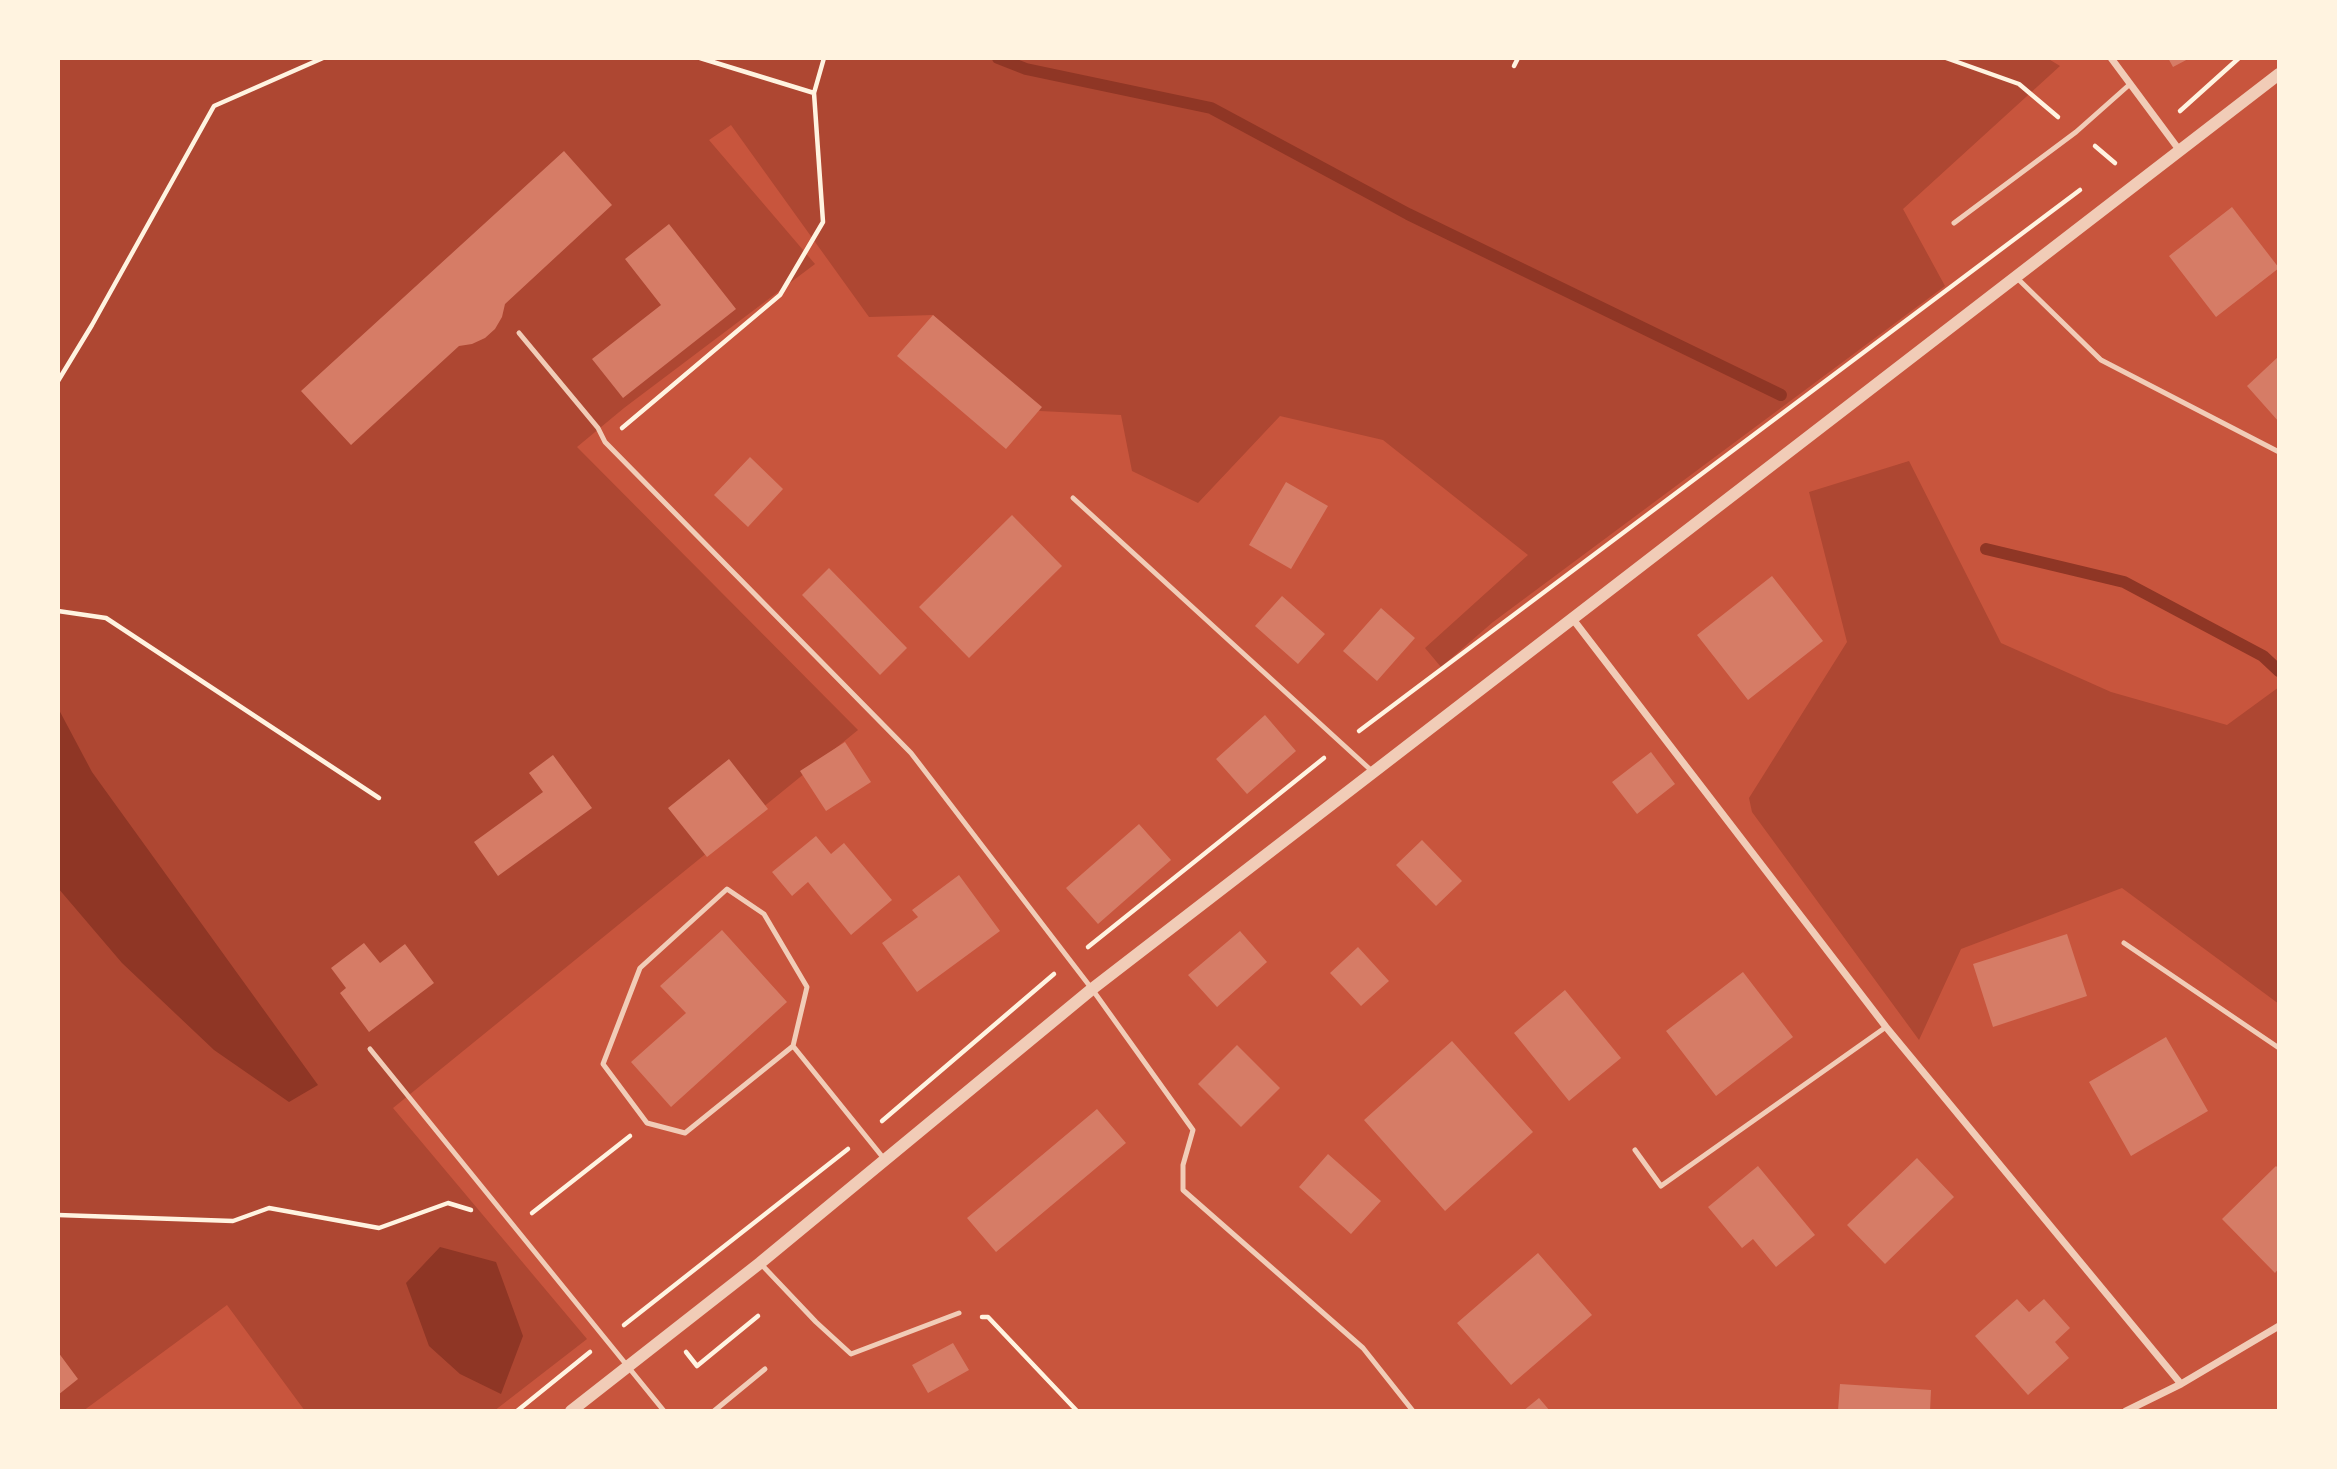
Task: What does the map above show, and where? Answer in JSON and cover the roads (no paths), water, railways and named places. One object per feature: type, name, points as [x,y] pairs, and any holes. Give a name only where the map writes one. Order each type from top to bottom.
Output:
[{"type":"street","points":[[2111,58],[2180,151]]},
{"type":"street","points":[[571,1411],[760,1263],[1092,989],[2279,74]]},
{"type":"street","points":[[1572,618],[1886,1027],[2181,1384]]},
{"type":"street","points":[[2126,1411],[2181,1384],[2279,1326]]},
{"type":"lane","points":[[1954,223],[2076,132],[2129,85]]},
{"type":"lane","points":[[2017,278],[2101,360],[2279,452]]},
{"type":"lane","points":[[519,333],[598,428],[605,442],[911,753],[1092,989],[1193,1130],[1182,1166],[1183,1190],[1363,1348],[1413,1411]]},
{"type":"lane","points":[[1073,498],[1373,772]]},
{"type":"lane","points":[[727,889],[764,914],[807,987],[793,1046],[685,1133],[647,1123],[603,1064],[640,968],[727,889]]},
{"type":"lane","points":[[2124,943],[2279,1048]]},
{"type":"lane","points":[[1635,1150],[1661,1186],[1886,1027]]},
{"type":"lane","points":[[793,1046],[885,1160]]},
{"type":"lane","points":[[370,1049],[664,1411]]},
{"type":"lane","points":[[760,1263],[816,1322],[851,1354],[959,1313]]},
{"type":"lane","points":[[714,1411],[765,1369]]},
{"type":"waterway","points":[[998,58],[1026,69],[1211,108],[1408,214],[1781,395]]},
{"type":"waterway","points":[[1986,549],[2124,582],[2263,656],[2279,671]]}]
